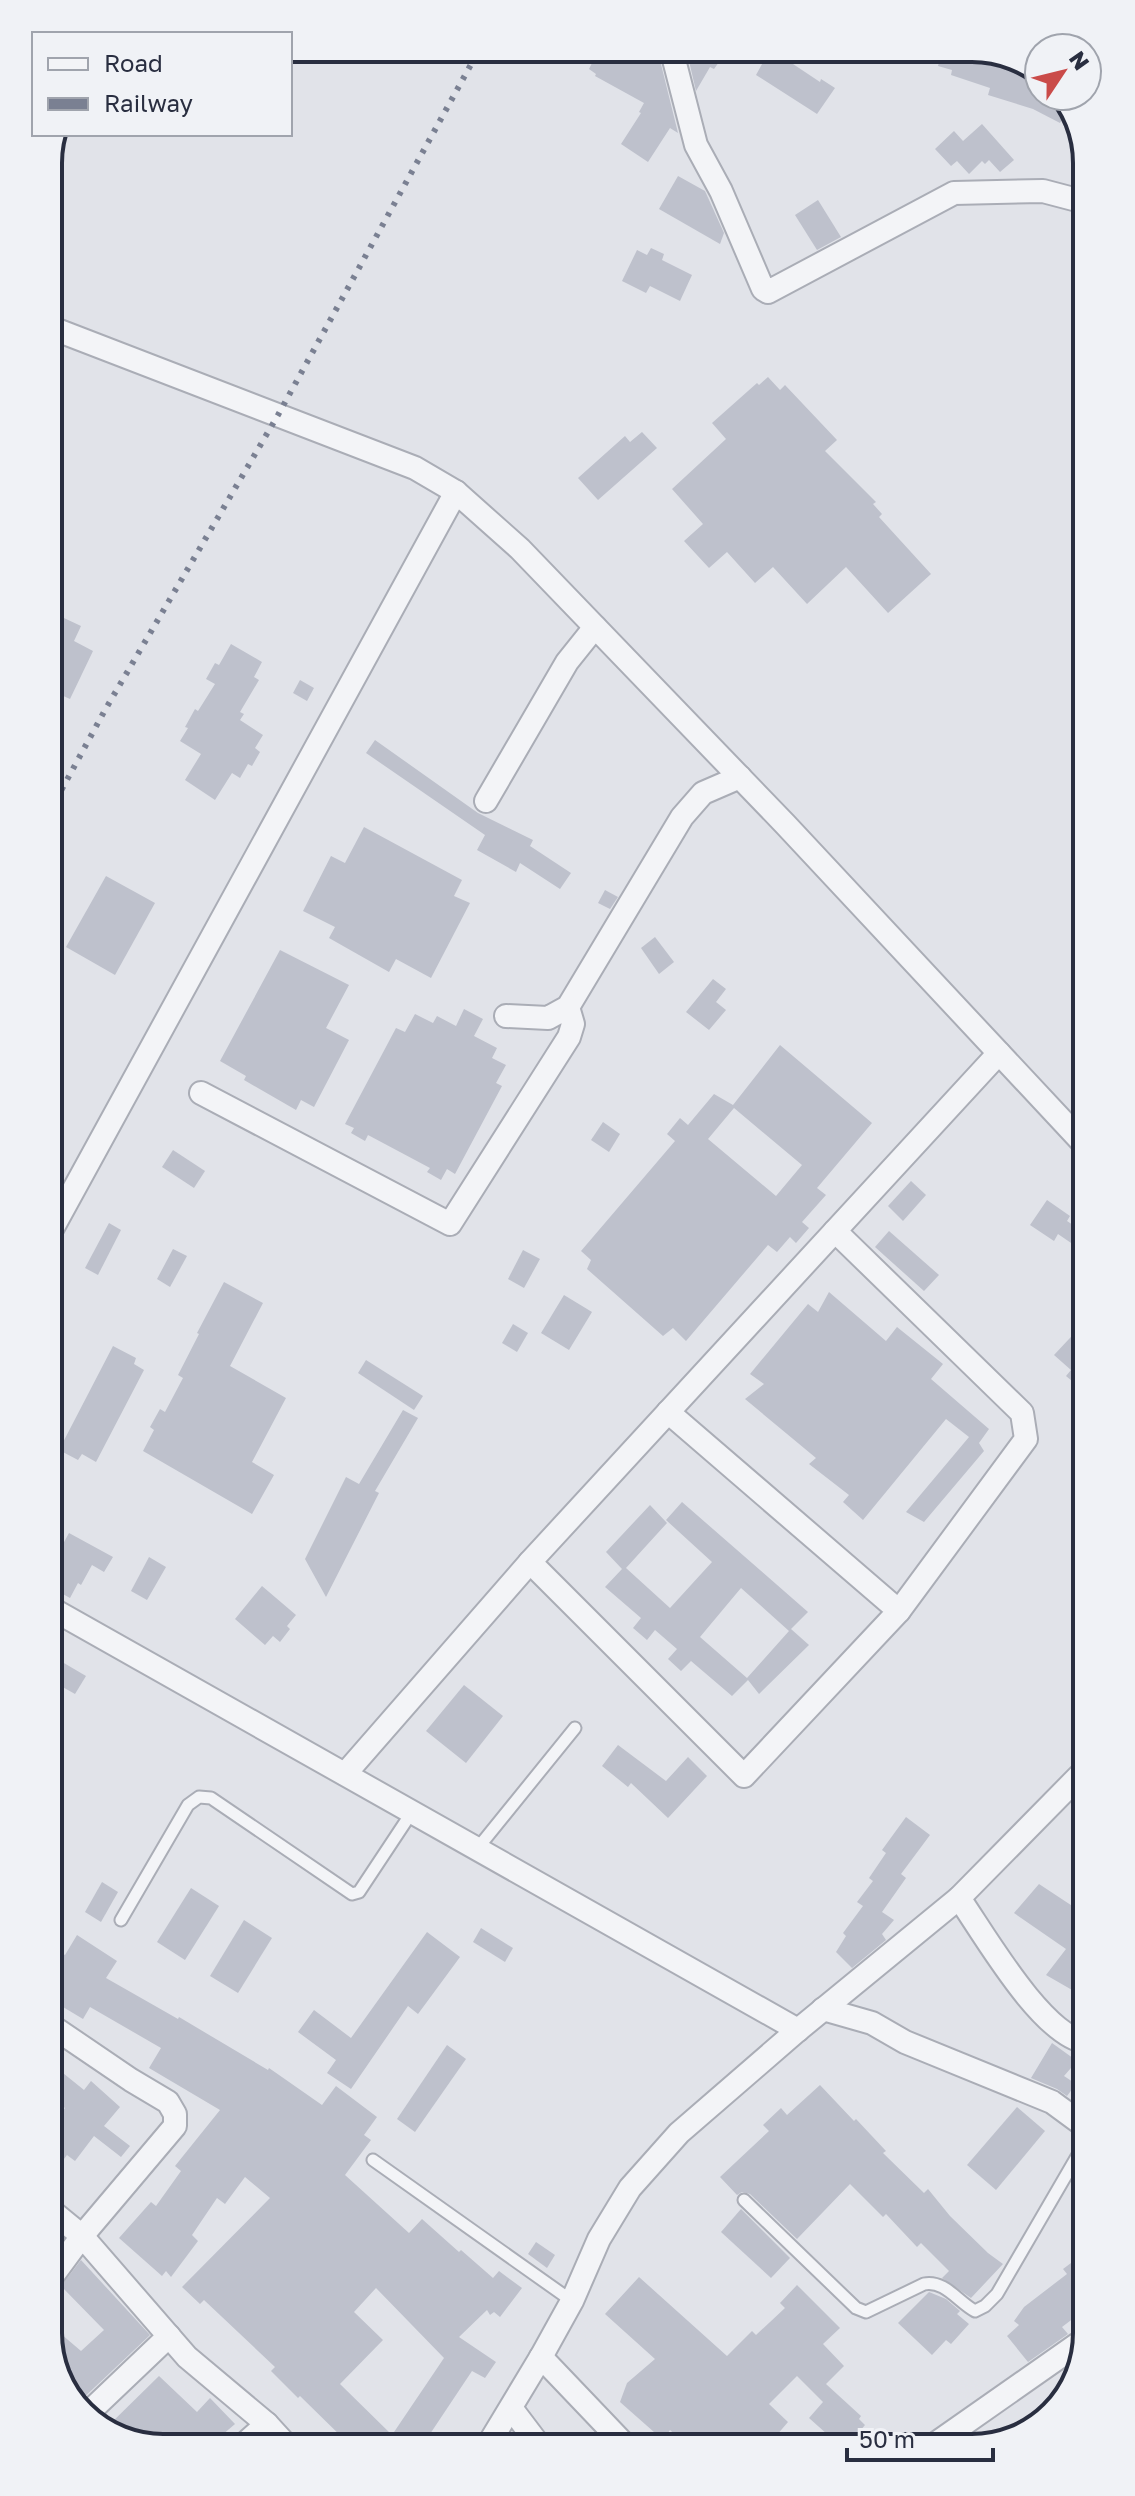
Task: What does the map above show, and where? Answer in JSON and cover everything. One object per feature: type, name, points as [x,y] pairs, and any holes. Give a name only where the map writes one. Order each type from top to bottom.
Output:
[{"type":"street","points":[[675,62],[696,145],[768,292],[954,193],[1043,191],[1073,199]]},
{"type":"street","points":[[62,332],[415,468],[456,492],[520,549],[740,777],[1073,1132]]},
{"type":"street","points":[[62,1211],[456,492]]},
{"type":"street","points":[[486,801],[567,662],[595,627]]},
{"type":"street","points":[[506,1016],[548,1018],[568,1007],[682,817],[703,793],[740,777]]},
{"type":"street","points":[[201,1093],[450,1224],[569,1037],[573,1024],[568,1007]]},
{"type":"street","points":[[345,1774],[530,1562],[999,1053]]},
{"type":"street","points":[[530,1562],[744,1776],[899,1611],[1026,1439],[1022,1413],[835,1231]]},
{"type":"street","points":[[668,1412],[899,1611]]},
{"type":"street","points":[[62,1615],[798,2030]]},
{"type":"street","points":[[495,2434],[572,2301],[599,2239],[630,2188],[679,2133],[823,2009],[959,1898],[1073,1782]]},
{"type":"street","points":[[959,1898],[1019,1986],[1046,2017],[1073,2037]]},
{"type":"street","points":[[823,2009],[872,2023],[890,2035],[934,2055],[1052,2102],[1073,2119]]},
{"type":"street","points":[[62,2033],[168,2102],[175,2114],[175,2126],[62,2263]]},
{"type":"street","points":[[62,2220],[82,2236],[187,2357],[276,2434]]},
{"type":"street","points":[[95,2407],[169,2336]]},
{"type":"street","points":[[949,2434],[1072,2348]]},
{"type":"street","points":[[541,2357],[614,2434]]},
{"type":"street","points":[[511,2408],[531,2434]]},
{"type":"street","points":[[256,2434],[267,2424]]},
{"type":"lane","points":[[477,1849],[575,1728]]},
{"type":"lane","points":[[121,1920],[188,1805],[199,1797],[211,1798],[352,1894],[359,1892],[412,1812]]},
{"type":"lane","points":[[744,2200],[856,2308],[866,2312],[932,2282],[940,2284],[975,2311],[997,2294],[1073,2151]]},
{"type":"lane","points":[[373,2160],[572,2301]]},
{"type":"building","points":[[592,62],[660,62],[678,133],[670,128],[648,162],[621,144],[644,103],[595,76],[589,69]]},
{"type":"building","points":[[689,62],[719,62],[714,69],[710,67],[696,91]]},
{"type":"building","points":[[763,62],[790,62],[835,88],[817,114],[756,75]]},
{"type":"building","points":[[939,62],[979,62],[1011,70],[1023,77],[1023,106],[988,95],[990,88],[951,75],[952,70],[938,66]]},
{"type":"building","points":[[1039,112],[1059,112],[1063,118],[1060,123]]},
{"type":"building","points":[[982,124],[1014,160],[1000,172],[989,160],[985,164],[982,161],[969,174],[957,161],[951,166],[935,149],[954,131],[963,141]]},
{"type":"building","points":[[678,176],[705,191],[724,233],[720,244],[659,209]]},
{"type":"building","points":[[818,200],[841,237],[817,250],[795,215]]},
{"type":"building","points":[[651,248],[664,254],[662,260],[692,275],[680,301],[650,286],[646,293],[622,281],[637,250],[647,255]]},
{"type":"building","points":[[768,377],[780,390],[785,385],[837,440],[825,451],[876,502],[873,504],[882,514],[879,517],[931,574],[888,613],[846,567],[807,604],[773,567],[755,583],[727,552],[709,568],[684,541],[703,524],[672,489],[726,439],[712,423]]},
{"type":"building","points":[[642,432],[657,448],[598,500],[578,478],[625,436],[630,442]]},
{"type":"building","points":[[62,617],[81,626],[74,641],[93,651],[70,699],[62,695]]},
{"type":"building","points":[[231,644],[262,662],[254,677],[259,680],[240,712],[244,714],[240,720],[263,735],[255,748],[260,752],[252,766],[248,764],[240,778],[232,773],[215,800],[185,780],[201,754],[180,741],[195,709],[198,711],[215,684],[206,679],[215,663],[219,665]]},
{"type":"building","points":[[300,680],[314,688],[307,701],[293,693]]},
{"type":"building","points":[[375,740],[478,813],[533,840],[530,846],[571,873],[560,889],[520,863],[516,872],[477,850],[485,835],[366,753]]},
{"type":"building","points":[[364,827],[462,880],[454,896],[470,903],[431,978],[396,959],[389,972],[329,938],[335,927],[303,911],[331,856],[345,863]]},
{"type":"building","points":[[106,876],[155,903],[115,975],[66,947]]},
{"type":"building","points":[[605,890],[618,897],[610,909],[598,903]]},
{"type":"building","points":[[655,937],[674,962],[659,974],[641,948]]},
{"type":"building","points":[[280,950],[349,985],[326,1028],[349,1040],[314,1107],[301,1100],[296,1110],[244,1080],[246,1076],[220,1061]]},
{"type":"building","points":[[713,979],[726,989],[716,1002],[726,1010],[709,1030],[686,1012]]},
{"type":"building","points":[[464,1009],[483,1019],[474,1036],[497,1048],[492,1058],[506,1065],[496,1083],[502,1086],[455,1174],[447,1169],[441,1180],[427,1172],[430,1168],[368,1135],[365,1141],[351,1133],[354,1128],[345,1124],[396,1028],[405,1032],[415,1014],[433,1023],[437,1016],[456,1026]]},
{"type":"building","points":[[780,1045],[872,1123],[817,1188],[826,1195],[802,1222],[809,1228],[796,1243],[790,1237],[777,1252],[768,1245],[686,1341],[673,1328],[663,1336],[587,1269],[591,1260],[581,1251],[675,1141],[667,1134],[680,1118],[688,1125],[714,1094],[733,1105]],"holes":[[[734,1108],[802,1165],[776,1196],[708,1139]]]},
{"type":"building","points":[[603,1122],[620,1134],[609,1152],[591,1140]]},
{"type":"building","points":[[173,1150],[205,1171],[194,1188],[162,1167]]},
{"type":"building","points":[[911,1181],[926,1195],[903,1221],[888,1206]]},
{"type":"building","points":[[1047,1200],[1070,1216],[1067,1221],[1073,1225],[1073,1244],[1058,1234],[1054,1241],[1030,1225]]},
{"type":"building","points":[[109,1223],[121,1230],[98,1275],[85,1268]]},
{"type":"building","points":[[889,1231],[939,1275],[924,1291],[875,1247]]},
{"type":"building","points":[[173,1249],[187,1256],[170,1287],[157,1279]]},
{"type":"building","points":[[523,1250],[540,1259],[524,1288],[508,1279]]},
{"type":"building","points":[[224,1282],[263,1303],[230,1366],[286,1398],[252,1462],[274,1475],[252,1514],[143,1451],[154,1430],[150,1427],[160,1409],[165,1412],[183,1378],[178,1375]]},
{"type":"building","points":[[829,1292],[886,1341],[897,1327],[943,1364],[931,1379],[989,1429],[979,1443],[984,1451],[924,1522],[906,1512],[969,1437],[946,1419],[863,1520],[843,1502],[849,1495],[809,1464],[816,1458],[745,1399],[764,1384],[750,1374],[808,1304],[818,1312]]},
{"type":"building","points":[[564,1295],[592,1312],[569,1350],[541,1333]]},
{"type":"building","points":[[513,1324],[528,1333],[517,1352],[502,1343]]},
{"type":"building","points":[[1073,1335],[1073,1382],[1066,1376],[1071,1370],[1054,1355]]},
{"type":"building","points":[[113,1346],[136,1358],[134,1364],[144,1370],[96,1462],[82,1454],[78,1460],[62,1452],[62,1444]]},
{"type":"building","points":[[366,1360],[423,1396],[414,1410],[358,1373]]},
{"type":"building","points":[[403,1410],[418,1418],[375,1491],[379,1493],[326,1597],[305,1559],[346,1477],[359,1484]]},
{"type":"building","points":[[682,1502],[808,1612],[791,1629],[809,1645],[759,1694],[748,1680],[732,1696],[691,1661],[681,1671],[668,1659],[677,1649],[655,1630],[647,1640],[633,1628],[641,1618],[605,1587],[622,1569],[606,1552],[650,1505],[667,1523],[626,1568],[670,1608],[712,1562],[666,1520]],"holes":[[[741,1588],[789,1631],[747,1678],[700,1637]]]},
{"type":"building","points":[[69,1533],[113,1557],[104,1572],[92,1565],[70,1598],[62,1594],[62,1546]]},
{"type":"building","points":[[149,1557],[166,1567],[147,1600],[131,1591]]},
{"type":"building","points":[[262,1586],[296,1615],[280,1642],[273,1636],[265,1645],[235,1619]]},
{"type":"building","points":[[62,1662],[86,1676],[75,1694],[62,1687]]},
{"type":"building","points":[[464,1685],[503,1716],[466,1763],[426,1731]]},
{"type":"building","points":[[618,1745],[666,1781],[688,1757],[707,1776],[668,1818],[631,1783],[628,1787],[602,1766]]},
{"type":"building","points":[[906,1817],[930,1835],[901,1874],[906,1878],[882,1912],[894,1920],[882,1934],[886,1940],[852,1968],[836,1952],[846,1936],[843,1933],[863,1906],[857,1902],[873,1881],[869,1878],[886,1853],[882,1850]]},
{"type":"building","points":[[102,1882],[118,1892],[101,1922],[85,1912]]},
{"type":"building","points":[[1039,1884],[1073,1906],[1073,1991],[1046,1975],[1066,1949],[1014,1913]]},
{"type":"building","points":[[191,1888],[219,1906],[185,1960],[157,1942]]},
{"type":"building","points":[[244,1920],[272,1938],[238,1993],[210,1976]]},
{"type":"building","points":[[481,1928],[513,1948],[505,1962],[473,1942]]},
{"type":"building","points":[[427,1932],[460,1957],[418,2014],[408,2006],[351,2089],[327,2073],[336,2060],[298,2032],[314,2010],[351,2038]]},
{"type":"building","points":[[77,1935],[117,1961],[106,1978],[269,2068],[322,2105],[336,2086],[377,2117],[364,2135],[371,2140],[345,2175],[409,2233],[422,2219],[493,2278],[499,2271],[522,2288],[500,2317],[494,2312],[490,2315],[487,2310],[459,2337],[496,2362],[485,2378],[472,2371],[430,2434],[393,2434],[444,2358],[376,2288],[354,2312],[383,2340],[340,2384],[391,2434],[339,2434],[300,2396],[298,2398],[271,2371],[275,2367],[204,2300],[200,2304],[182,2287],[270,2198],[245,2177],[225,2204],[217,2198],[192,2235],[198,2241],[171,2277],[166,2271],[162,2276],[119,2238],[151,2202],[156,2206],[181,2171],[175,2166],[220,2110],[149,2068],[161,2048],[90,2007],[83,2019],[62,2006],[62,1953],[65,1955]]},
{"type":"building","points":[[1052,2043],[1073,2058],[1073,2066],[1064,2076],[1073,2082],[1067,2096],[1031,2078]]},
{"type":"building","points":[[447,2045],[466,2059],[415,2132],[397,2119]]},
{"type":"building","points":[[62,2072],[84,2090],[91,2081],[120,2107],[104,2126],[130,2146],[121,2157],[94,2136],[75,2161],[67,2155],[62,2162],[62,2112],[65,2108],[62,2106]]},
{"type":"building","points":[[820,2085],[886,2151],[883,2153],[924,2193],[928,2189],[950,2216],[1003,2264],[971,2298],[942,2278],[949,2271],[921,2243],[917,2247],[886,2214],[883,2217],[850,2184],[797,2239],[750,2194],[742,2192],[737,2195],[720,2177],[769,2131],[763,2125],[781,2108],[787,2115]]},
{"type":"building","points":[[1017,2107],[1045,2131],[996,2190],[967,2165]]},
{"type":"building","points":[[741,2209],[790,2258],[771,2278],[721,2232]]},
{"type":"building","points":[[536,2242],[555,2255],[547,2268],[528,2254]]},
{"type":"building","points":[[81,2260],[150,2335],[85,2397],[67,2365],[62,2335],[81,2351],[104,2330],[62,2285]]},
{"type":"building","points":[[1073,2262],[1073,2319],[1062,2327],[1068,2334],[1028,2362],[1007,2336],[1019,2325],[1014,2321],[1024,2307],[1067,2274],[1063,2269]]},
{"type":"building","points":[[639,2277],[727,2356],[752,2331],[756,2335],[785,2308],[780,2303],[797,2285],[840,2328],[823,2344],[844,2366],[826,2384],[861,2416],[859,2419],[865,2425],[858,2434],[827,2434],[809,2418],[823,2402],[797,2376],[769,2404],[788,2422],[778,2434],[674,2434],[670,2430],[667,2434],[656,2434],[620,2402],[627,2383],[655,2359],[605,2314]]},
{"type":"building","points":[[929,2292],[946,2299],[969,2324],[951,2344],[946,2340],[932,2355],[898,2323]]},
{"type":"building","points":[[159,2376],[197,2412],[210,2398],[235,2424],[223,2434],[156,2434],[137,2431],[114,2420]]},
{"type":"railway","points":[[62,789],[278,415],[472,62]]}]
